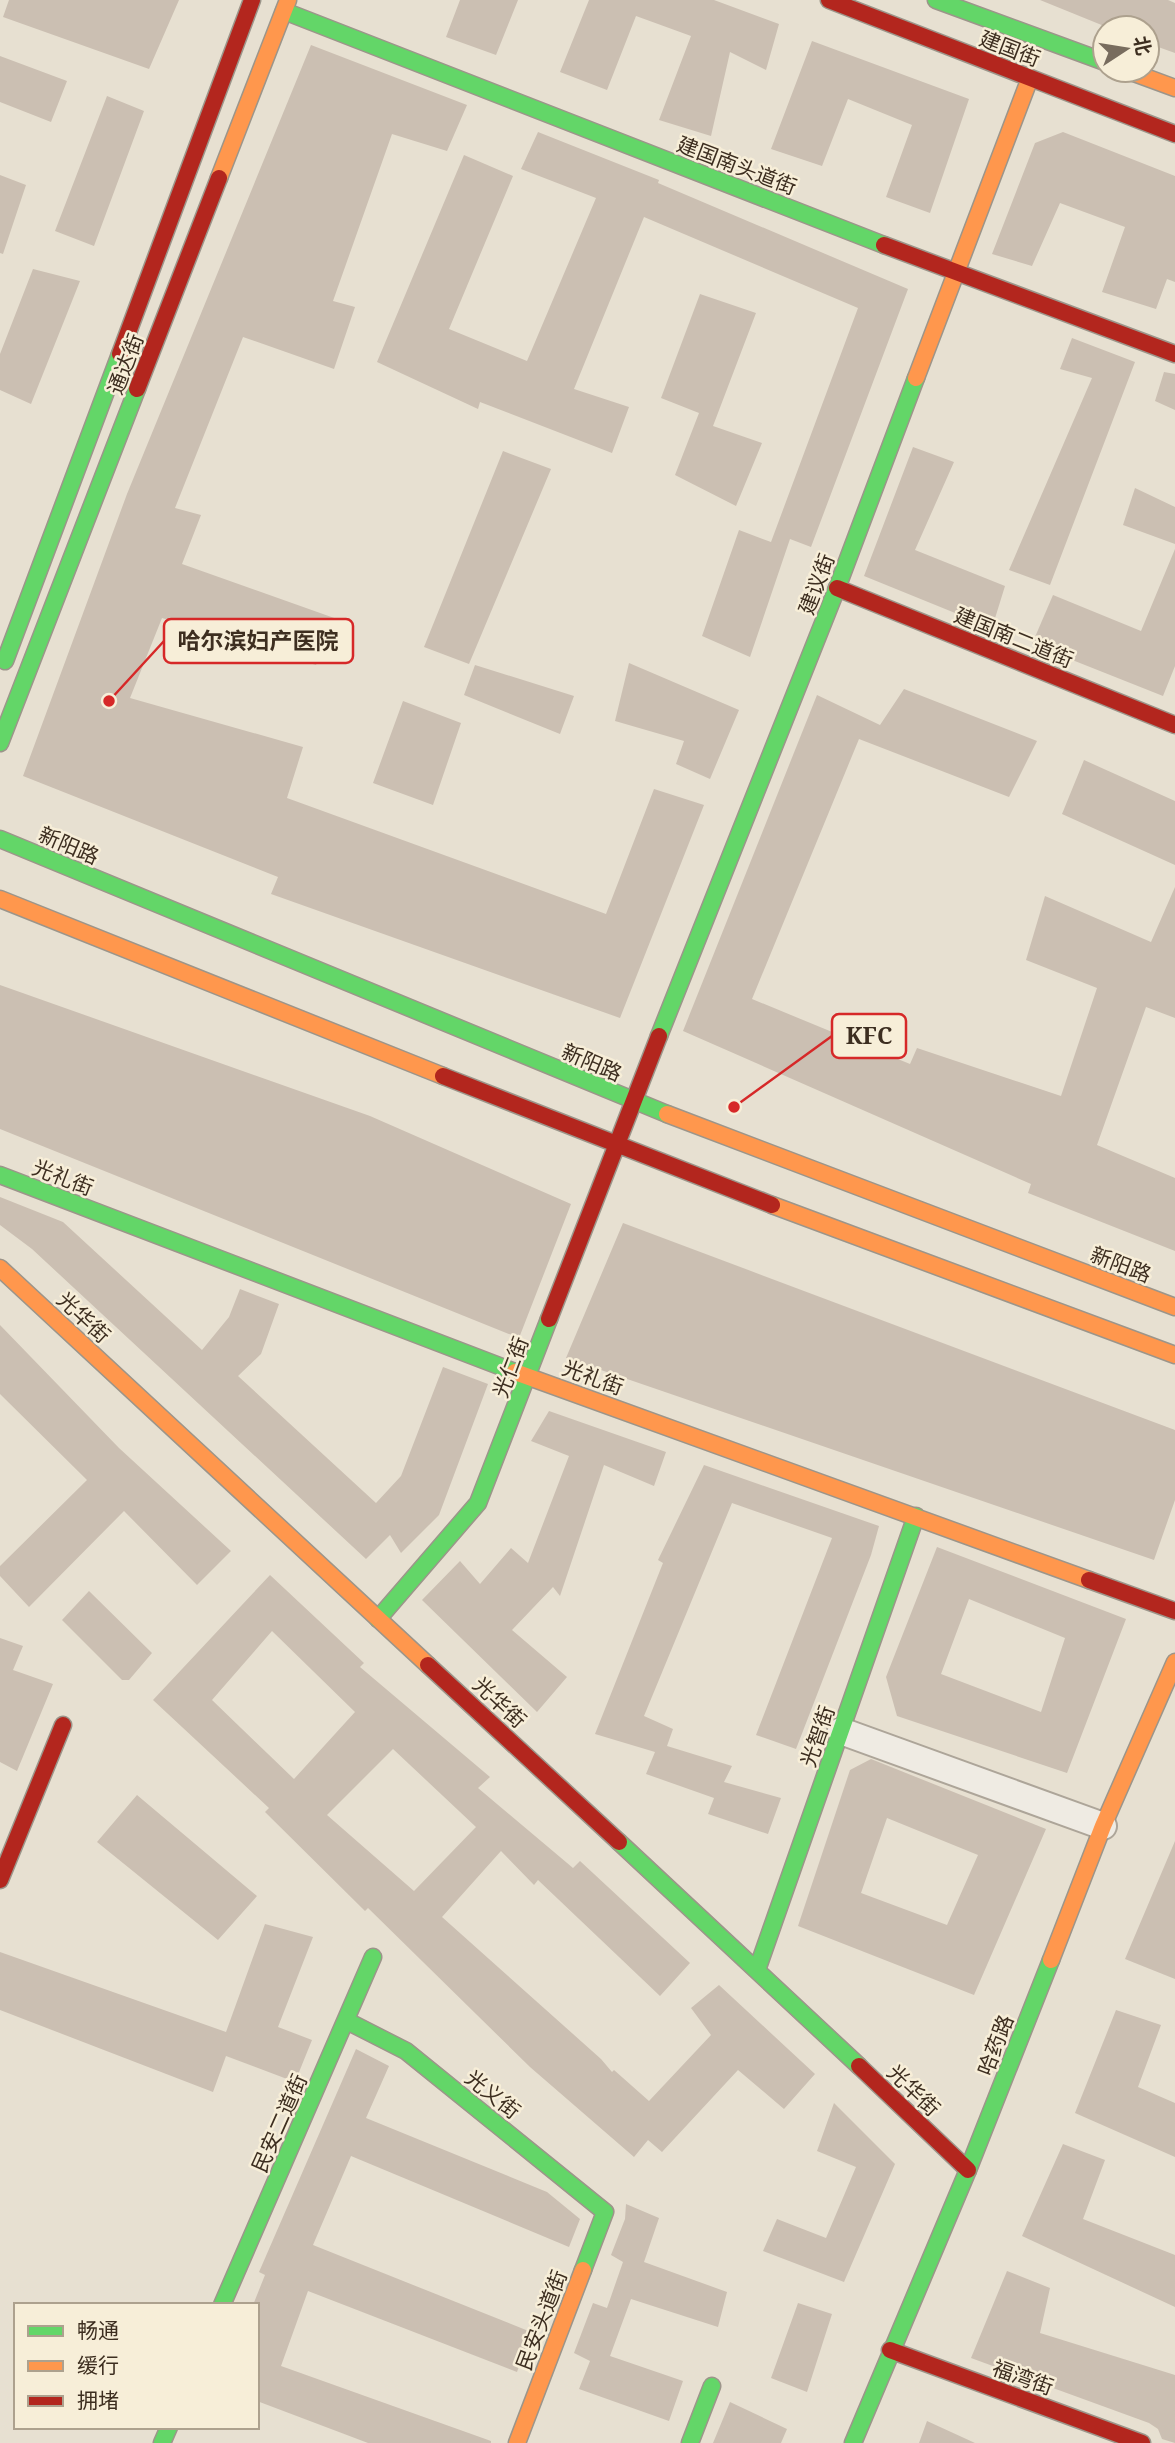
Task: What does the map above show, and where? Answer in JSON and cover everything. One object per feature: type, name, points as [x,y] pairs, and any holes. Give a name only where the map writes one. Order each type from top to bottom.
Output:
[{"type":"street","name":"通达街","points":[[0,674],[252,0]]},
{"type":"street","name":"建国街","points":[[830,0],[1175,134]]},
{"type":"street","name":"建国街","points":[[936,0],[1091,57]]},
{"type":"street","name":"通达街","points":[[0,743],[286,5]]},
{"type":"street","name":"建国南头道街","points":[[286,5],[957,273],[1175,354]]},
{"type":"street","name":"建议街","points":[[633,1101],[837,588],[1030,78]]},
{"type":"street","name":"建国南二道街","points":[[837,588],[1175,725]]},
{"type":"street","name":"新阳路","points":[[0,839],[633,1101],[1175,1307]]},
{"type":"street","points":[[0,899],[616,1146],[1175,1355]]},
{"type":"street","name":"光仁街","points":[[378,1619],[478,1503],[530,1377],[633,1101]]},
{"type":"street","name":"光礼街","points":[[0,1175],[530,1377],[1175,1611]]},
{"type":"street","name":"光华街","points":[[0,1268],[757,1970],[968,2170]]},
{"type":"street","name":"光智街","points":[[757,1970],[916,1516]]},
{"type":"street","name":"哈药路","points":[[853,2443],[968,2170],[1104,1826],[1168,1697],[1175,1662]]},
{"type":"street","points":[[0,1880],[63,1725]]},
{"type":"street","points":[[841,1731],[1104,1826]]},
{"type":"street","name":"民安二道街","points":[[223,2303],[373,1957]]},
{"type":"street","name":"光义街","points":[[347,2021],[406,2051],[605,2212]]},
{"type":"street","name":"民安头道街","points":[[517,2443],[605,2212]]},
{"type":"street","name":"福湾街","points":[[890,2350],[1142,2443]]},
{"type":"street","points":[[690,2443],[712,2386]]},
{"type":"building","points":[[9,0],[179,0],[149,69],[3,17]]},
{"type":"building","points":[[460,0],[518,0],[496,55],[446,37]]},
{"type":"building","points":[[589,0],[714,0],[779,24],[766,70],[730,52],[711,136],[659,120],[691,36],[636,16],[607,90],[560,72]]},
{"type":"building","points":[[1040,0],[1168,0],[1175,3],[1175,53],[1161,48],[1161,14],[1091,14],[1091,21]]},
{"type":"building","points":[[812,41],[969,99],[930,213],[886,197],[912,125],[848,99],[822,166],[771,149]]},
{"type":"building","points":[[311,45],[467,105],[447,151],[392,134],[333,301],[355,307],[334,369],[243,337],[175,508],[201,515],[182,564],[337,619],[316,665],[162,618],[130,698],[303,747],[287,798],[606,914],[654,789],[704,805],[620,1018],[271,894],[278,877],[23,776],[127,494]]},
{"type":"building","points":[[0,56],[67,81],[51,122],[0,102]]},
{"type":"building","points":[[107,96],[144,111],[94,246],[55,231]]},
{"type":"building","points":[[538,132],[659,180],[658,183],[908,289],[811,547],[790,539],[750,657],[702,636],[739,530],[771,542],[858,308],[644,217],[574,389],[629,407],[612,453],[480,402],[478,409],[377,362],[464,155],[513,176],[449,329],[527,361],[596,198],[521,169]]},
{"type":"building","points":[[1063,132],[1175,176],[1175,282],[1167,279],[1156,309],[1102,292],[1125,227],[1060,203],[1032,266],[992,254],[1035,143]]},
{"type":"building","points":[[0,175],[26,185],[3,254],[0,253]]},
{"type":"building","points":[[33,269],[80,281],[31,404],[0,390],[0,354]]},
{"type":"building","points":[[700,294],[756,313],[713,426],[762,443],[736,506],[675,475],[699,413],[661,398]]},
{"type":"building","points":[[1072,338],[1135,362],[1050,585],[1009,570],[1092,378],[1060,369]]},
{"type":"building","points":[[1164,372],[1175,374],[1175,410],[1155,401]]},
{"type":"building","points":[[913,447],[954,462],[915,550],[1005,586],[992,628],[864,576]]},
{"type":"building","points":[[503,451],[551,469],[469,664],[424,647]]},
{"type":"building","points":[[1135,488],[1175,507],[1175,544],[1123,525]]},
{"type":"building","points":[[1175,549],[1175,666],[1163,696],[1032,644],[1053,595],[1141,631]]},
{"type":"building","points":[[629,663],[739,710],[710,779],[676,764],[684,741],[615,721]]},
{"type":"building","points":[[475,665],[574,696],[560,734],[464,695]]},
{"type":"building","points":[[904,689],[1037,741],[1009,797],[859,739],[752,999],[910,1064],[917,1048],[1061,1096],[1097,988],[1026,960],[1045,896],[1151,942],[1175,887],[1175,1018],[1146,1007],[1097,1145],[1175,1178],[1175,1251],[1028,1193],[1031,1184],[683,1031],[817,695],[880,725]]},
{"type":"building","points":[[403,701],[461,723],[433,805],[373,783]]},
{"type":"building","points":[[1084,760],[1175,801],[1175,865],[1062,814]]},
{"type":"building","points":[[0,985],[370,1116],[571,1204],[519,1338],[0,1129]]},
{"type":"building","points":[[0,1197],[63,1222],[202,1350],[229,1317],[240,1289],[279,1304],[261,1354],[238,1376],[376,1503],[401,1476],[443,1367],[488,1384],[439,1515],[401,1553],[390,1535],[366,1559],[32,1249],[0,1225]]},
{"type":"building","points":[[623,1223],[1175,1430],[1175,1500],[1154,1560],[566,1358]]},
{"type":"building","points":[[0,1325],[119,1448],[231,1551],[197,1585],[124,1511],[29,1607],[0,1576],[0,1566],[87,1480],[0,1394]]},
{"type":"building","points":[[549,1411],[666,1452],[654,1486],[604,1465],[560,1596],[553,1587],[512,1630],[567,1677],[537,1712],[422,1600],[460,1561],[480,1584],[511,1548],[528,1563],[569,1456],[531,1441]]},
{"type":"building","points":[[704,1465],[879,1526],[871,1555],[796,1749],[756,1735],[832,1538],[732,1503],[644,1716],[673,1729],[667,1746],[732,1766],[724,1782],[781,1798],[768,1834],[708,1814],[714,1798],[646,1774],[655,1752],[595,1734],[663,1563],[658,1560]]},
{"type":"building","points":[[937,1547],[1126,1619],[1067,1773],[897,1716],[886,1677]],"holes":[[[969,1599],[1065,1638],[1041,1712],[941,1674]]]},
{"type":"building","points":[[270,1575],[364,1663],[360,1667],[490,1777],[478,1788],[573,1868],[580,1861],[690,1963],[660,1996],[538,1880],[534,1885],[501,1851],[442,1917],[601,2059],[612,2072],[614,2070],[649,2101],[711,2035],[691,2008],[719,1985],[815,2074],[784,2109],[738,2070],[662,2152],[648,2140],[634,2157],[530,2067],[368,1908],[365,1911],[265,1812],[269,1808],[153,1700]],"holes":[[[272,1631],[355,1712],[294,1779],[212,1700]],[[393,1749],[476,1827],[414,1891],[327,1815]]]},
{"type":"building","points":[[89,1591],[152,1653],[129,1680],[122,1680],[62,1620]]},
{"type":"building","points":[[0,1638],[23,1646],[13,1670],[53,1684],[17,1771],[0,1762]]},
{"type":"building","points":[[871,1759],[1046,1829],[974,1995],[798,1926],[850,1770]],"holes":[[[887,1818],[978,1855],[947,1925],[861,1893]]]},
{"type":"building","points":[[137,1795],[257,1896],[218,1940],[97,1842]]},
{"type":"building","points":[[1175,1841],[1175,1979],[1125,1959]]},
{"type":"building","points":[[265,1924],[313,1937],[278,2027],[312,2040],[295,2082],[226,2056],[213,2092],[0,2010],[0,1952],[226,2032]]},
{"type":"building","points":[[1116,2010],[1161,2025],[1138,2087],[1175,2103],[1175,2157],[1075,2113]]},
{"type":"building","points":[[356,2049],[389,2066],[366,2118],[547,2192],[580,2219],[569,2247],[351,2156],[313,2245],[531,2332],[517,2372],[308,2291],[281,2366],[491,2443],[368,2443],[259,2402],[259,2303],[254,2303],[265,2275],[259,2272]]},
{"type":"building","points":[[834,2103],[895,2164],[844,2282],[763,2251],[777,2219],[826,2238],[856,2167],[817,2151]]},
{"type":"building","points":[[1063,2144],[1105,2160],[1083,2219],[1175,2255],[1175,2307],[1022,2236]]},
{"type":"building","points":[[626,2204],[659,2218],[644,2262],[727,2292],[718,2327],[631,2299],[610,2356],[683,2381],[669,2421],[579,2389],[590,2361],[574,2353],[593,2303],[607,2308],[623,2262],[611,2255],[625,2219]]},
{"type":"building","points":[[1007,2271],[1050,2288],[1040,2333],[1175,2375],[1175,2443],[1162,2439],[1158,2429],[1149,2423],[971,2358]]},
{"type":"building","points":[[798,2303],[832,2314],[807,2392],[771,2378]]},
{"type":"building","points":[[730,2402],[787,2429],[781,2443],[713,2443]]},
{"type":"building","points":[[927,2421],[975,2443],[919,2443]]},
{"type":"traffic: fast","points":[[936,0],[1091,57]]},
{"type":"traffic: fast","points":[[284,11],[884,245]]},
{"type":"traffic: fast","points":[[5,661],[120,354]]},
{"type":"traffic: fast","points":[[659,1036],[837,588],[916,378]]},
{"type":"traffic: fast","points":[[0,743],[137,389]]},
{"type":"traffic: fast","points":[[0,839],[667,1114]]},
{"type":"traffic: fast","points":[[0,1175],[515,1372]]},
{"type":"traffic: fast","points":[[378,1619],[478,1503],[549,1319]]},
{"type":"traffic: fast","points":[[757,1970],[916,1516]]},
{"type":"traffic: fast","points":[[619,1842],[859,2066]]},
{"type":"traffic: fast","points":[[223,2303],[373,1957]]},
{"type":"traffic: fast","points":[[853,2443],[968,2170],[1051,1960]]},
{"type":"traffic: fast","points":[[347,2021],[406,2051],[605,2212],[583,2270]]},
{"type":"traffic: fast","points":[[690,2443],[712,2386]]},
{"type":"traffic: fast","points":[[162,2443],[168,2429]]},
{"type":"traffic: slow","points":[[219,178],[288,0]]},
{"type":"traffic: slow","points":[[916,378],[1030,78]]},
{"type":"traffic: slow","points":[[1161,83],[1175,88]]},
{"type":"traffic: slow","points":[[0,899],[443,1076]]},
{"type":"traffic: slow","points":[[667,1114],[1175,1307]]},
{"type":"traffic: slow","points":[[772,1205],[1175,1355]]},
{"type":"traffic: slow","points":[[0,1268],[428,1665]]},
{"type":"traffic: slow","points":[[515,1372],[1089,1580]]},
{"type":"traffic: slow","points":[[1051,1960],[1103,1826],[1175,1662]]},
{"type":"traffic: slow","points":[[517,2443],[583,2270]]},
{"type":"traffic: jam","points":[[120,354],[252,0]]},
{"type":"traffic: jam","points":[[829,0],[1175,134]]},
{"type":"traffic: jam","points":[[137,389],[219,178]]},
{"type":"traffic: jam","points":[[884,245],[1175,354]]},
{"type":"traffic: jam","points":[[837,588],[1175,725]]},
{"type":"traffic: jam","points":[[549,1319],[659,1036]]},
{"type":"traffic: jam","points":[[443,1076],[772,1205]]},
{"type":"traffic: jam","points":[[1089,1580],[1175,1611]]},
{"type":"traffic: jam","points":[[428,1665],[619,1842]]},
{"type":"traffic: jam","points":[[0,1880],[63,1725]]},
{"type":"traffic: jam","points":[[859,2066],[968,2170]]},
{"type":"traffic: jam","points":[[890,2350],[1142,2443]]},
{"type":"place","name":"哈尔滨妇产医院","points":[[109,701]]},
{"type":"place","name":"KFC","points":[[734,1107]]}]
